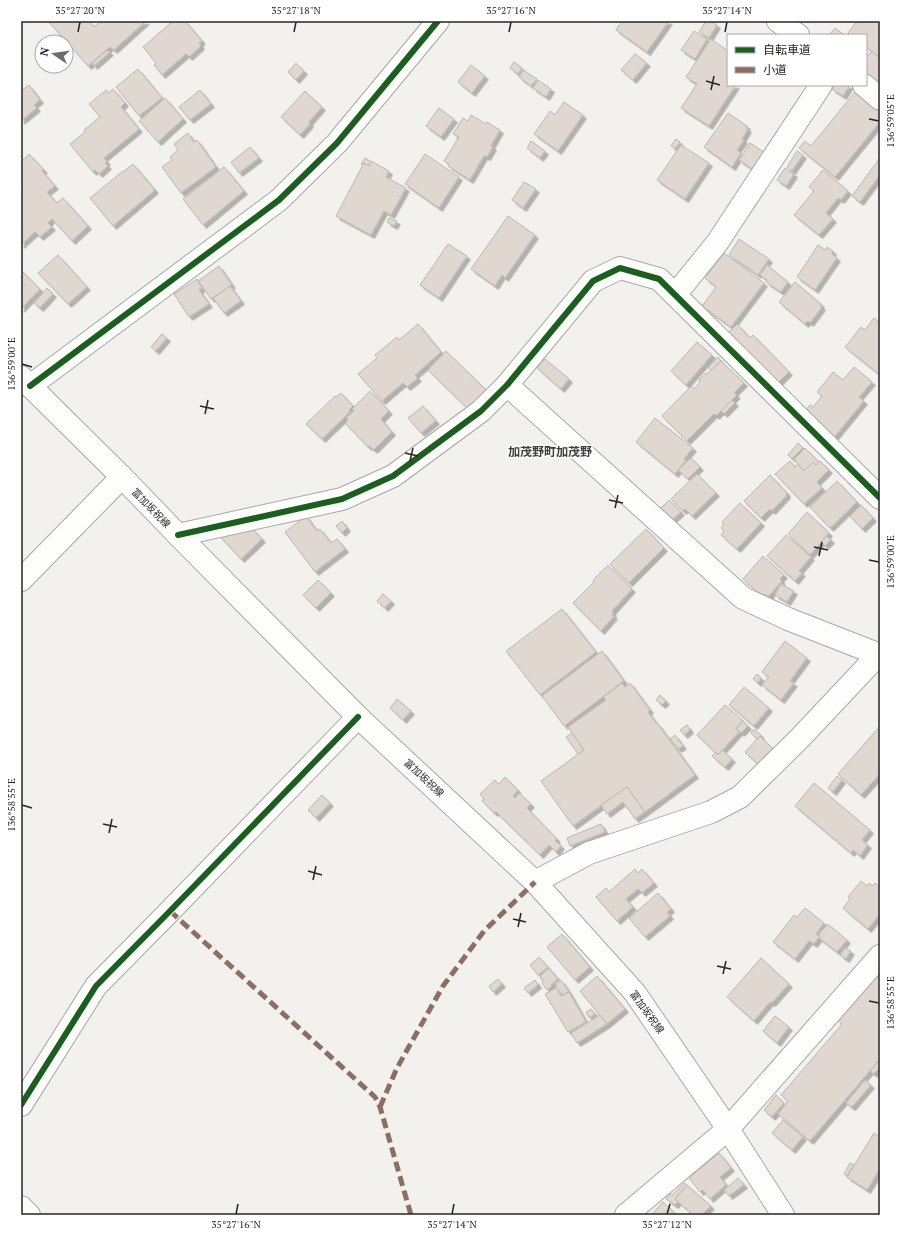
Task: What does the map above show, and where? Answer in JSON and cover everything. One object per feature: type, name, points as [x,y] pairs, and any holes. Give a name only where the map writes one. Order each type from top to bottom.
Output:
[{"type":"street","points":[[26,382],[279,200],[337,143],[438,21]]},
{"type":"street","points":[[778,21],[797,34]]},
{"type":"street","points":[[675,295],[718,243],[821,86]]},
{"type":"street","points":[[865,86],[880,99]]},
{"type":"street","points":[[178,535],[342,500],[393,476],[481,411],[507,385],[593,281],[620,268],[659,279],[880,498]]},
{"type":"street","name":"富加坂祝線","points":[[26,382],[122,477],[358,717],[535,882],[635,993],[728,1129],[783,1215]]},
{"type":"street","points":[[507,385],[743,598],[788,619],[880,654],[800,738],[740,797],[711,812],[589,853],[535,882]]},
{"type":"street","points":[[21,580],[122,477]]},
{"type":"street","points":[[21,1105],[96,986],[358,717]]},
{"type":"street","points":[[626,1215],[728,1129],[880,956]]},
{"type":"street","points":[[21,1207],[29,1215]]},
{"type":"building","points":[[48,21],[89,21],[94,27],[101,21],[146,21],[114,50],[110,47],[88,66],[74,50],[74,34],[60,34]]},
{"type":"building","points":[[173,21],[185,21],[202,41],[199,43],[201,46],[189,57],[186,54],[162,75],[154,65],[156,63],[143,47]]},
{"type":"building","points":[[622,21],[669,21],[647,52],[616,30]]},
{"type":"building","points":[[706,21],[711,21],[717,25],[709,38],[699,32]]},
{"type":"building","points":[[857,21],[880,21],[880,54],[878,56],[867,48],[867,34],[848,33]]},
{"type":"building","points":[[835,28],[843,34],[830,34]]},
{"type":"building","points":[[694,31],[707,39],[695,59],[681,50]]},
{"type":"building","points":[[711,39],[727,50],[727,86],[735,86],[709,126],[681,108],[697,84],[686,77]]},
{"type":"building","points":[[107,50],[110,52],[94,66],[92,63]]},
{"type":"building","points":[[872,51],[880,58],[880,90],[867,79],[867,56]]},
{"type":"building","points":[[635,54],[647,63],[633,80],[621,70]]},
{"type":"building","points":[[514,62],[522,68],[518,74],[510,68]]},
{"type":"building","points":[[296,63],[304,71],[296,80],[288,72]]},
{"type":"building","points":[[471,65],[485,76],[472,93],[458,82]]},
{"type":"building","points":[[138,69],[162,98],[139,116],[116,87]]},
{"type":"building","points":[[523,70],[537,79],[531,86],[519,77]]},
{"type":"building","points":[[538,80],[551,89],[546,97],[533,88]]},
{"type":"building","points":[[29,85],[40,100],[34,105],[37,108],[21,121],[21,91]]},
{"type":"building","points":[[834,86],[849,86],[843,96],[832,89]]},
{"type":"building","points":[[113,89],[125,103],[121,107],[139,129],[104,158],[107,162],[105,163],[108,166],[99,174],[95,170],[93,172],[70,144],[100,117],[89,104],[106,90],[108,93]]},
{"type":"building","points":[[200,90],[211,104],[190,120],[179,107]]},
{"type":"building","points":[[305,91],[322,107],[300,135],[281,117]]},
{"type":"building","points":[[855,92],[880,112],[880,122],[835,177],[799,148],[805,141],[811,146]]},
{"type":"building","points":[[165,98],[183,119],[158,142],[139,121]]},
{"type":"building","points":[[564,102],[583,115],[558,151],[534,134],[550,111],[555,115]]},
{"type":"building","points":[[439,108],[454,119],[441,137],[426,126]]},
{"type":"building","points":[[728,113],[747,126],[746,128],[748,129],[742,139],[744,140],[737,150],[741,153],[732,167],[704,147]]},
{"type":"building","points":[[471,115],[500,130],[487,157],[484,156],[470,180],[448,166],[449,164],[444,161],[459,137],[453,134],[463,118],[468,121]]},
{"type":"building","points":[[188,133],[194,142],[197,140],[216,167],[181,193],[162,167],[172,160],[170,157],[178,150],[174,144]]},
{"type":"building","points":[[676,139],[680,142],[675,149],[671,146]]},
{"type":"building","points":[[531,141],[545,151],[540,158],[527,148]]},
{"type":"building","points":[[750,143],[767,154],[755,171],[739,160]]},
{"type":"building","points":[[681,145],[709,163],[685,199],[657,180]]},
{"type":"building","points":[[250,147],[259,158],[239,173],[231,162]]},
{"type":"building","points":[[797,151],[803,155],[792,171],[787,167]]},
{"type":"building","points":[[29,154],[44,170],[42,171],[55,186],[47,192],[57,203],[63,198],[88,226],[72,241],[52,219],[48,223],[52,227],[40,237],[35,232],[21,245],[21,189],[23,187],[21,185],[21,162]]},
{"type":"building","points":[[425,154],[459,177],[439,208],[405,184]]},
{"type":"building","points":[[365,158],[371,162],[369,166],[364,163],[363,166],[361,164]]},
{"type":"building","points":[[879,159],[880,175],[860,202],[852,196]]},
{"type":"building","points":[[371,161],[389,171],[386,177],[406,188],[391,215],[384,211],[371,235],[336,216],[364,163],[369,166]]},
{"type":"building","points":[[133,164],[155,190],[113,226],[90,198]]},
{"type":"building","points":[[224,167],[244,191],[203,225],[183,199]]},
{"type":"building","points":[[785,168],[794,174],[786,186],[777,180]]},
{"type":"building","points":[[823,170],[848,191],[841,200],[838,198],[826,213],[833,219],[819,235],[794,215],[814,191],[809,187]]},
{"type":"building","points":[[524,182],[536,189],[523,208],[512,200]]},
{"type":"building","points":[[508,216],[535,235],[505,278],[502,275],[495,286],[471,269]]},
{"type":"building","points":[[389,218],[397,221],[394,226],[387,222]]},
{"type":"building","points":[[739,239],[769,259],[758,275],[729,255]]},
{"type":"building","points":[[448,244],[467,256],[439,298],[420,285]]},
{"type":"building","points":[[818,245],[826,250],[827,247],[833,251],[832,254],[837,258],[815,290],[797,277]]},
{"type":"building","points":[[724,253],[764,283],[731,327],[702,306],[716,287],[705,278]]},
{"type":"building","points":[[58,255],[87,287],[68,304],[38,273]]},
{"type":"building","points":[[767,265],[788,282],[781,292],[766,282],[767,280],[760,275]]},
{"type":"building","points":[[219,266],[232,285],[211,299],[198,281]]},
{"type":"building","points":[[21,270],[40,289],[21,309]]},
{"type":"building","points":[[197,279],[202,288],[199,290],[209,304],[189,317],[174,294]]},
{"type":"building","points":[[795,282],[821,304],[820,305],[822,307],[810,323],[808,321],[805,324],[779,302]]},
{"type":"building","points":[[230,286],[241,301],[224,313],[213,298]]},
{"type":"building","points":[[47,288],[53,294],[40,308],[34,303]]},
{"type":"building","points":[[874,318],[880,323],[880,375],[845,347],[861,327],[865,330]]},
{"type":"building","points":[[418,324],[441,352],[415,375],[418,378],[407,387],[403,383],[382,401],[358,374],[377,358],[375,355],[397,337],[399,340]]},
{"type":"building","points":[[737,324],[750,338],[753,335],[789,372],[775,386],[725,336]]},
{"type":"building","points":[[162,334],[167,338],[156,351],[151,347]]},
{"type":"building","points":[[697,342],[712,355],[686,385],[671,371]]},
{"type":"building","points":[[446,351],[486,390],[468,409],[428,370]]},
{"type":"building","points":[[718,357],[721,361],[711,371],[708,367]]},
{"type":"building","points":[[545,359],[569,379],[561,389],[537,368]]},
{"type":"building","points":[[721,361],[744,383],[734,393],[737,395],[716,416],[714,414],[687,441],[662,416],[691,386],[694,389],[700,382],[699,380]]},
{"type":"building","points":[[854,367],[872,382],[859,397],[864,401],[832,440],[802,415],[810,405],[813,407],[822,396],[817,392],[833,372],[843,380]]},
{"type":"building","points":[[370,391],[389,411],[381,419],[392,432],[374,450],[369,446],[368,447],[345,423],[348,420],[346,418],[354,411],[352,409]]},
{"type":"building","points":[[341,393],[353,406],[349,410],[350,412],[322,439],[306,424],[335,396],[336,397]]},
{"type":"building","points":[[732,400],[735,403],[724,414],[721,411]]},
{"type":"building","points":[[423,406],[436,421],[421,433],[408,418]]},
{"type":"building","points":[[655,418],[693,448],[675,474],[636,442]]},
{"type":"building","points":[[798,443],[803,448],[792,459],[788,455]]},
{"type":"building","points":[[805,448],[819,462],[816,465],[813,462],[804,471],[794,459]]},
{"type":"building","points":[[691,458],[700,467],[688,479],[678,470]]},
{"type":"building","points":[[790,461],[795,467],[798,464],[804,471],[813,462],[816,465],[820,461],[829,470],[817,482],[822,488],[804,504],[775,474]]},
{"type":"building","points":[[697,474],[716,493],[692,516],[685,509],[683,511],[671,499]]},
{"type":"building","points":[[770,475],[787,493],[787,495],[772,511],[770,509],[761,518],[744,501]]},
{"type":"building","points":[[837,481],[857,502],[830,528],[810,507]]},
{"type":"building","points":[[669,500],[681,512],[672,520],[661,508]]},
{"type":"building","points":[[740,503],[761,523],[737,549],[721,535],[724,531],[721,528],[724,524],[722,522]]},
{"type":"building","points":[[861,505],[873,518],[862,529],[850,516]]},
{"type":"building","points":[[807,512],[829,533],[810,555],[788,534]]},
{"type":"building","points":[[306,516],[317,531],[320,529],[331,543],[337,539],[345,549],[315,572],[285,532]]},
{"type":"building","points":[[342,521],[347,528],[342,533],[336,526]]},
{"type":"building","points":[[247,523],[262,539],[241,559],[212,528]]},
{"type":"building","points":[[646,529],[664,548],[629,583],[610,564]]},
{"type":"building","points":[[786,535],[811,557],[799,571],[802,573],[795,581],[767,556]]},
{"type":"building","points":[[827,536],[831,540],[825,546],[821,542]]},
{"type":"building","points":[[763,556],[784,575],[780,579],[782,581],[768,597],[764,594],[762,596],[743,579]]},
{"type":"building","points":[[608,565],[632,589],[612,611],[612,615],[614,616],[601,631],[573,603],[594,582],[593,580]]},
{"type":"building","points":[[318,580],[331,593],[316,608],[303,595]]},
{"type":"building","points":[[781,584],[794,591],[787,602],[775,595]]},
{"type":"building","points":[[383,594],[391,601],[385,608],[377,601]]},
{"type":"building","points":[[562,609],[596,652],[540,695],[506,651]]},
{"type":"building","points":[[785,641],[807,658],[790,681],[794,683],[781,700],[762,685],[769,677],[762,672]]},
{"type":"building","points":[[602,651],[624,681],[564,726],[542,696]]},
{"type":"building","points":[[757,674],[761,678],[758,683],[753,679]]},
{"type":"building","points":[[622,683],[625,687],[630,683],[650,710],[648,712],[695,775],[645,812],[627,787],[573,826],[541,781],[584,750],[568,727],[606,700],[603,697]]},
{"type":"building","points":[[744,687],[769,708],[754,726],[729,705]]},
{"type":"building","points":[[660,695],[666,701],[662,705],[656,700]]},
{"type":"building","points":[[397,699],[411,711],[403,720],[390,708]]},
{"type":"building","points":[[725,705],[743,721],[736,729],[739,732],[718,755],[697,735]]},
{"type":"building","points":[[743,721],[748,726],[741,733],[736,729]]},
{"type":"building","points":[[687,725],[690,730],[684,735],[680,730]]},
{"type":"building","points":[[880,726],[880,774],[861,795],[838,774]]},
{"type":"building","points":[[754,729],[761,735],[757,739],[751,733]]},
{"type":"building","points":[[572,733],[584,750],[578,754],[566,737]]},
{"type":"building","points":[[675,735],[683,746],[678,749],[670,739]]},
{"type":"building","points":[[760,736],[774,750],[759,765],[745,752]]},
{"type":"building","points":[[722,750],[732,759],[725,767],[712,756],[716,752],[718,755]]},
{"type":"building","points":[[837,776],[842,780],[833,792],[828,788]]},
{"type":"building","points":[[505,777],[518,790],[513,796],[515,798],[519,793],[531,804],[527,808],[557,839],[555,840],[561,846],[556,852],[549,845],[540,855],[496,812],[494,813],[482,801],[484,799],[480,794],[495,780],[499,784]]},
{"type":"building","points":[[814,783],[870,830],[862,840],[868,845],[860,856],[853,850],[851,853],[795,806]]},
{"type":"building","points":[[627,787],[645,812],[635,819],[623,802],[607,814],[601,805]]},
{"type":"building","points":[[322,795],[330,803],[316,818],[308,810]]},
{"type":"building","points":[[601,824],[605,832],[570,846],[567,838]]},
{"type":"building","points":[[635,869],[638,873],[642,869],[654,883],[642,893],[638,889],[626,899],[633,907],[617,921],[596,897],[606,888],[609,892]]},
{"type":"building","points":[[861,881],[867,886],[869,883],[873,886],[875,883],[880,887],[880,914],[868,929],[843,908],[850,899],[848,897]]},
{"type":"building","points":[[658,893],[671,909],[667,912],[670,916],[645,937],[629,918]]},
{"type":"building","points":[[805,908],[824,923],[816,934],[820,936],[814,944],[809,941],[795,959],[773,942],[794,915],[797,917]]},
{"type":"building","points":[[828,924],[847,940],[837,952],[819,938],[820,936],[818,935]]},
{"type":"building","points":[[562,934],[590,967],[575,980],[547,947]]},
{"type":"building","points":[[845,948],[851,951],[846,959],[840,955]]},
{"type":"building","points":[[539,957],[548,967],[538,975],[530,965]]},
{"type":"building","points":[[761,958],[789,984],[772,1003],[770,1002],[754,1021],[727,997]]},
{"type":"building","points":[[549,968],[558,979],[547,990],[542,983],[543,982],[540,976]]},
{"type":"building","points":[[876,975],[880,978],[880,1059],[810,1141],[778,1114],[788,1101],[781,1095],[842,1024],[837,1020]]},
{"type":"building","points":[[597,976],[625,1009],[607,1024],[580,991]]},
{"type":"building","points":[[498,979],[502,984],[493,992],[489,986]]},
{"type":"building","points":[[535,980],[538,985],[528,993],[524,988]]},
{"type":"building","points":[[561,980],[569,992],[562,995],[555,983]]},
{"type":"building","points":[[556,988],[561,996],[569,992],[586,1022],[568,1032],[545,994]]},
{"type":"building","points":[[591,1009],[595,1014],[589,1018],[586,1012]]},
{"type":"building","points":[[600,1015],[607,1024],[577,1043],[571,1033]]},
{"type":"building","points":[[775,1016],[789,1027],[777,1043],[763,1031]]},
{"type":"building","points":[[880,1059],[880,1067],[874,1074],[870,1071]]},
{"type":"building","points":[[865,1080],[871,1085],[852,1107],[846,1103]]},
{"type":"building","points":[[776,1095],[784,1103],[772,1117],[764,1110]]},
{"type":"building","points":[[783,1120],[803,1137],[792,1150],[772,1133]]},
{"type":"building","points":[[874,1133],[880,1137],[880,1169],[867,1190],[847,1177]]},
{"type":"building","points":[[719,1153],[731,1168],[720,1177],[726,1185],[710,1199],[703,1190],[700,1192],[689,1178]]},
{"type":"building","points":[[850,1163],[854,1165],[847,1176],[844,1174]]},
{"type":"building","points":[[738,1178],[744,1185],[729,1196],[724,1190]]},
{"type":"building","points":[[684,1183],[687,1185],[675,1199],[678,1202],[675,1205],[666,1199],[670,1193],[672,1195]]},
{"type":"building","points":[[687,1185],[711,1206],[702,1215],[693,1215],[675,1199]]},
{"type":"building","points":[[663,1202],[677,1215],[651,1215]]},
{"type":"marked path","points":[[380,1107],[397,1068],[443,986],[484,931],[535,882]]},
{"type":"marked path","points":[[170,911],[375,1097],[380,1107],[411,1215]]},
{"type":"cycle path","points":[[30,386],[279,200],[337,143],[438,21]]},
{"type":"cycle path","points":[[178,535],[342,499],[393,476],[481,411],[507,385],[593,281],[620,268],[659,279],[880,498]]},
{"type":"cycle path","points":[[21,1105],[96,986],[358,717]]},
{"type":"district","name":"加茂野町加茂野","points":[[550,451]]}]
